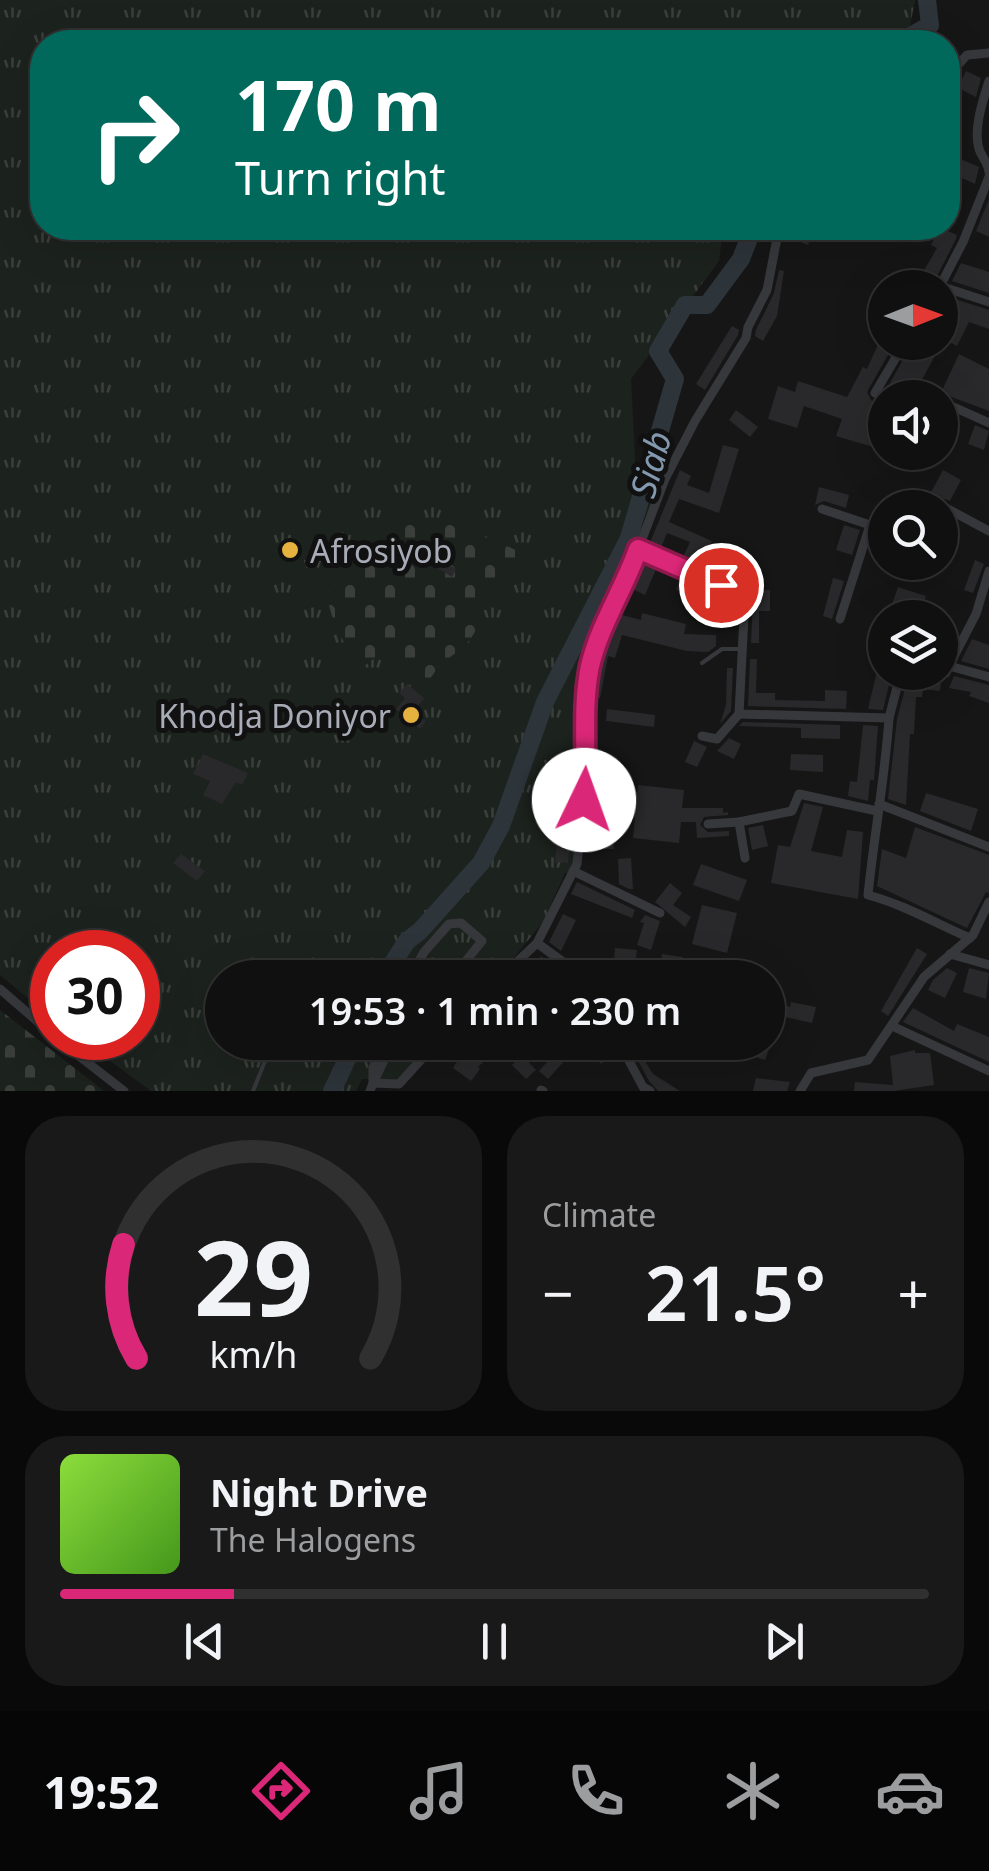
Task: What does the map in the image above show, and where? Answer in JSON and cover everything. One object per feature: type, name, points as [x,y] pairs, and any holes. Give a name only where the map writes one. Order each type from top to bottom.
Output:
[{"type":"street","points":[[960,64],[968,56],[989,53]]},
{"type":"street","points":[[948,270],[989,174],[978,138],[989,81]]},
{"type":"street","points":[[518,960],[537,942],[573,871],[587,767],[586,695],[599,635],[666,479],[746,338],[767,290],[777,240]]},
{"type":"street","points":[[958,293],[989,302]]},
{"type":"street","points":[[958,409],[989,423]]},
{"type":"street","points":[[822,509],[868,524]]},
{"type":"street","points":[[958,516],[989,532]]},
{"type":"street","points":[[840,619],[868,531]]},
{"type":"street","points":[[638,549],[745,597],[739,714],[717,739],[702,736]]},
{"type":"street","points":[[958,645],[976,614],[989,571]]},
{"type":"street","points":[[958,671],[989,677]]},
{"type":"street","points":[[896,690],[889,718],[868,895],[930,916],[970,938]]},
{"type":"street","points":[[739,714],[889,718]]},
{"type":"street","points":[[708,824],[792,811],[799,794],[878,807],[989,847]]},
{"type":"street","points":[[740,822],[745,858]]},
{"type":"street","points":[[573,871],[660,913]]},
{"type":"street","points":[[800,1091],[811,1074],[868,1060],[924,977],[970,938],[989,902]]},
{"type":"street","points":[[420,960],[449,924],[461,923],[482,941],[467,960]]},
{"type":"street","points":[[537,942],[561,960]]},
{"type":"street","points":[[950,954],[989,965]]},
{"type":"street","points":[[0,989],[30,1015]]},
{"type":"street","points":[[892,1026],[989,1071]]},
{"type":"street","points":[[85,1060],[124,1091]]},
{"type":"street","points":[[371,1087],[375,1060]]},
{"type":"street","points":[[371,1087],[384,1060]]},
{"type":"street","points":[[371,1087],[399,1084],[421,1060]]},
{"type":"street","points":[[629,1060],[643,1087],[650,1091]]},
{"type":"lane","points":[[702,663],[722,650],[742,649]]},
{"type":"lane","points":[[253,1091],[265,1060]]},
{"type":"green space","name":"Afrosiyob","points":[[0,0],[915,0],[909,30],[30,30],[30,240],[722,240],[719,261],[631,379],[636,478],[663,484],[602,596],[581,690],[574,808],[579,810],[573,868],[571,873],[565,873],[543,922],[512,960],[205,960],[205,1060],[426,1060],[409,1080],[362,1079],[356,1091],[151,1091],[109,1060],[160,1060],[160,930],[30,930],[30,1000],[0,975]]},
{"type":"green space","points":[[402,509],[485,536],[535,559],[482,593],[476,630],[442,664],[424,691],[381,653],[363,667],[339,633],[327,594],[370,555]]},
{"type":"green space","points":[[0,1010],[30,1033],[30,1060],[64,1060],[104,1091],[0,1091]]},
{"type":"building","points":[[966,71],[981,78],[976,97],[960,89]]},
{"type":"building","points":[[960,159],[979,167],[975,184],[960,177]]},
{"type":"building","points":[[989,199],[989,237],[976,231]]},
{"type":"building","points":[[934,240],[955,240],[940,270],[924,270],[937,248],[931,245]]},
{"type":"building","points":[[961,263],[989,272],[989,293],[958,283]]},
{"type":"building","points":[[779,270],[784,271],[777,316],[763,341],[755,336],[756,330],[774,293]]},
{"type":"building","points":[[958,300],[989,310],[989,329],[969,322],[958,344]]},
{"type":"building","points":[[732,326],[739,330],[738,335],[705,390],[696,384]]},
{"type":"building","points":[[959,354],[989,369],[989,411],[958,399],[958,380],[947,380]]},
{"type":"building","points":[[871,360],[885,360],[874,380],[868,380],[868,446],[836,436],[842,419],[804,406],[797,428],[768,419],[778,386],[795,392],[798,381],[847,397],[863,367],[867,369]]},
{"type":"building","points":[[903,360],[933,360],[922,380],[892,380]]},
{"type":"building","points":[[736,410],[758,427],[750,437],[729,420]]},
{"type":"building","points":[[975,425],[989,431],[984,450],[968,444]]},
{"type":"building","points":[[723,445],[739,449],[719,513],[679,499],[669,522],[712,541],[700,568],[682,559],[690,542],[667,533],[660,550],[649,545],[680,470],[691,476],[687,485],[709,493]]},
{"type":"building","points":[[943,470],[961,480],[956,490],[932,490]]},
{"type":"building","points":[[819,487],[849,495],[846,508],[824,501],[815,505]]},
{"type":"building","points":[[844,525],[860,530],[852,555],[836,550]]},
{"type":"building","points":[[436,557],[456,569],[452,577],[431,564]]},
{"type":"building","points":[[643,560],[657,567],[645,595],[630,588]]},
{"type":"building","points":[[975,560],[984,564],[973,593],[964,590]]},
{"type":"building","points":[[680,577],[697,584],[693,596],[676,590]]},
{"type":"building","points":[[833,578],[844,581],[832,619],[823,616]]},
{"type":"building","points":[[898,587],[926,596],[925,600],[893,600]]},
{"type":"building","points":[[749,590],[770,590],[770,611],[759,611],[759,643],[751,643],[753,597]]},
{"type":"building","points":[[642,613],[686,624],[684,634],[716,635],[716,646],[708,652],[687,651],[622,635],[615,658],[608,656],[600,698],[594,697],[607,638],[618,614],[641,620]]},
{"type":"building","points":[[972,639],[989,645],[989,669],[961,661]]},
{"type":"building","points":[[750,659],[757,659],[756,693],[775,693],[775,700],[825,701],[825,690],[847,691],[846,709],[748,706]]},
{"type":"building","points":[[727,668],[733,668],[731,711],[720,724],[726,705]]},
{"type":"building","points":[[958,677],[989,685],[989,703],[969,696],[971,692],[958,690]]},
{"type":"building","points":[[407,684],[424,698],[414,712],[426,721],[420,729],[396,709],[405,698],[399,693]]},
{"type":"building","points":[[873,690],[888,690],[883,710],[868,709]]},
{"type":"building","points":[[905,690],[923,690],[922,697],[916,697],[914,734],[910,734],[906,805],[888,799],[897,719]]},
{"type":"building","points":[[607,709],[655,715],[654,727],[606,721]]},
{"type":"building","points":[[743,722],[840,725],[840,739],[801,738],[801,728],[739,726]]},
{"type":"building","points":[[863,725],[878,726],[874,780],[870,780],[868,801],[848,796],[850,781],[857,782]]},
{"type":"building","points":[[729,738],[741,744],[734,759],[717,751]]},
{"type":"building","points":[[694,741],[707,747],[697,767],[685,762]]},
{"type":"building","points":[[203,754],[248,773],[242,785],[236,782],[222,804],[203,795],[210,781],[193,774]]},
{"type":"building","points":[[791,754],[823,755],[823,772],[790,770]]},
{"type":"building","points":[[594,774],[614,775],[614,849],[600,849],[600,821],[590,820]]},
{"type":"building","points":[[638,785],[684,790],[682,808],[723,808],[728,815],[704,817],[700,825],[708,832],[729,831],[729,836],[697,838],[696,822],[681,822],[679,843],[633,838]]},
{"type":"building","points":[[926,793],[978,809],[971,831],[920,811]]},
{"type":"building","points":[[804,803],[823,807],[811,851],[842,857],[847,830],[863,832],[858,899],[771,883],[778,845],[790,847]]},
{"type":"building","points":[[560,813],[574,815],[568,863],[555,862]]},
{"type":"building","points":[[763,825],[768,846],[752,850],[748,828]]},
{"type":"building","points":[[915,827],[989,855],[989,893],[986,892],[967,928],[877,886],[882,849],[906,858]]},
{"type":"building","points":[[181,854],[205,871],[197,881],[173,863]]},
{"type":"building","points":[[631,858],[633,889],[629,889],[619,884],[618,859]]},
{"type":"building","points":[[701,864],[747,880],[739,901],[693,885]]},
{"type":"building","points":[[577,882],[635,910],[632,918],[571,894]]},
{"type":"building","points":[[670,883],[682,893],[673,905],[691,917],[685,927],[655,902]]},
{"type":"building","points":[[702,905],[737,913],[727,953],[692,944]]},
{"type":"building","points":[[563,914],[576,920],[561,951],[549,942]]},
{"type":"building","points":[[645,915],[660,921],[651,950],[637,945],[644,923],[640,922]]},
{"type":"building","points":[[615,948],[637,950],[636,960],[614,960]]},
{"type":"building","points":[[917,948],[927,954],[888,1016],[881,1011]]},
{"type":"building","points":[[662,954],[683,957],[683,960],[661,960]]},
{"type":"building","points":[[947,968],[957,973],[945,998],[928,990]]},
{"type":"building","points":[[969,968],[989,973],[986,999],[963,992]]},
{"type":"building","points":[[791,1002],[816,1007],[812,1023],[785,1017],[785,1005],[790,1007]]},
{"type":"building","points":[[913,1008],[954,1031],[957,1024],[989,1037],[989,1062],[903,1022]]},
{"type":"building","points":[[915,1050],[930,1053],[934,1085],[854,1091],[855,1082],[893,1085],[890,1056]]},
{"type":"building","points":[[458,1060],[485,1060],[471,1081],[453,1068]]},
{"type":"building","points":[[517,1060],[527,1060],[536,1070],[526,1079],[512,1065]]},
{"type":"building","points":[[549,1060],[565,1060],[548,1079],[539,1071]]},
{"type":"building","points":[[638,1060],[644,1060],[653,1074],[680,1091],[658,1091]]},
{"type":"building","points":[[756,1078],[790,1082],[787,1091],[753,1091]]},
{"type":"waterway","name":"Siab","points":[[921,30],[930,25],[927,0]]},
{"type":"waterway","name":"Siab","points":[[395,960],[407,941],[481,863],[501,826],[545,702],[629,538],[675,379],[658,351],[685,305],[707,305],[741,259],[748,240]]},
{"type":"waterway","name":"Siab","points":[[332,1091],[347,1060]]},
{"type":"place","name":"Afrosiyob","points":[[290,550]]},
{"type":"place","name":"Khodja Doniyor","points":[[411,715]]},
{"type":"route","points":[[584,800],[590,667],[599,635],[638,549],[721,585]]}]
